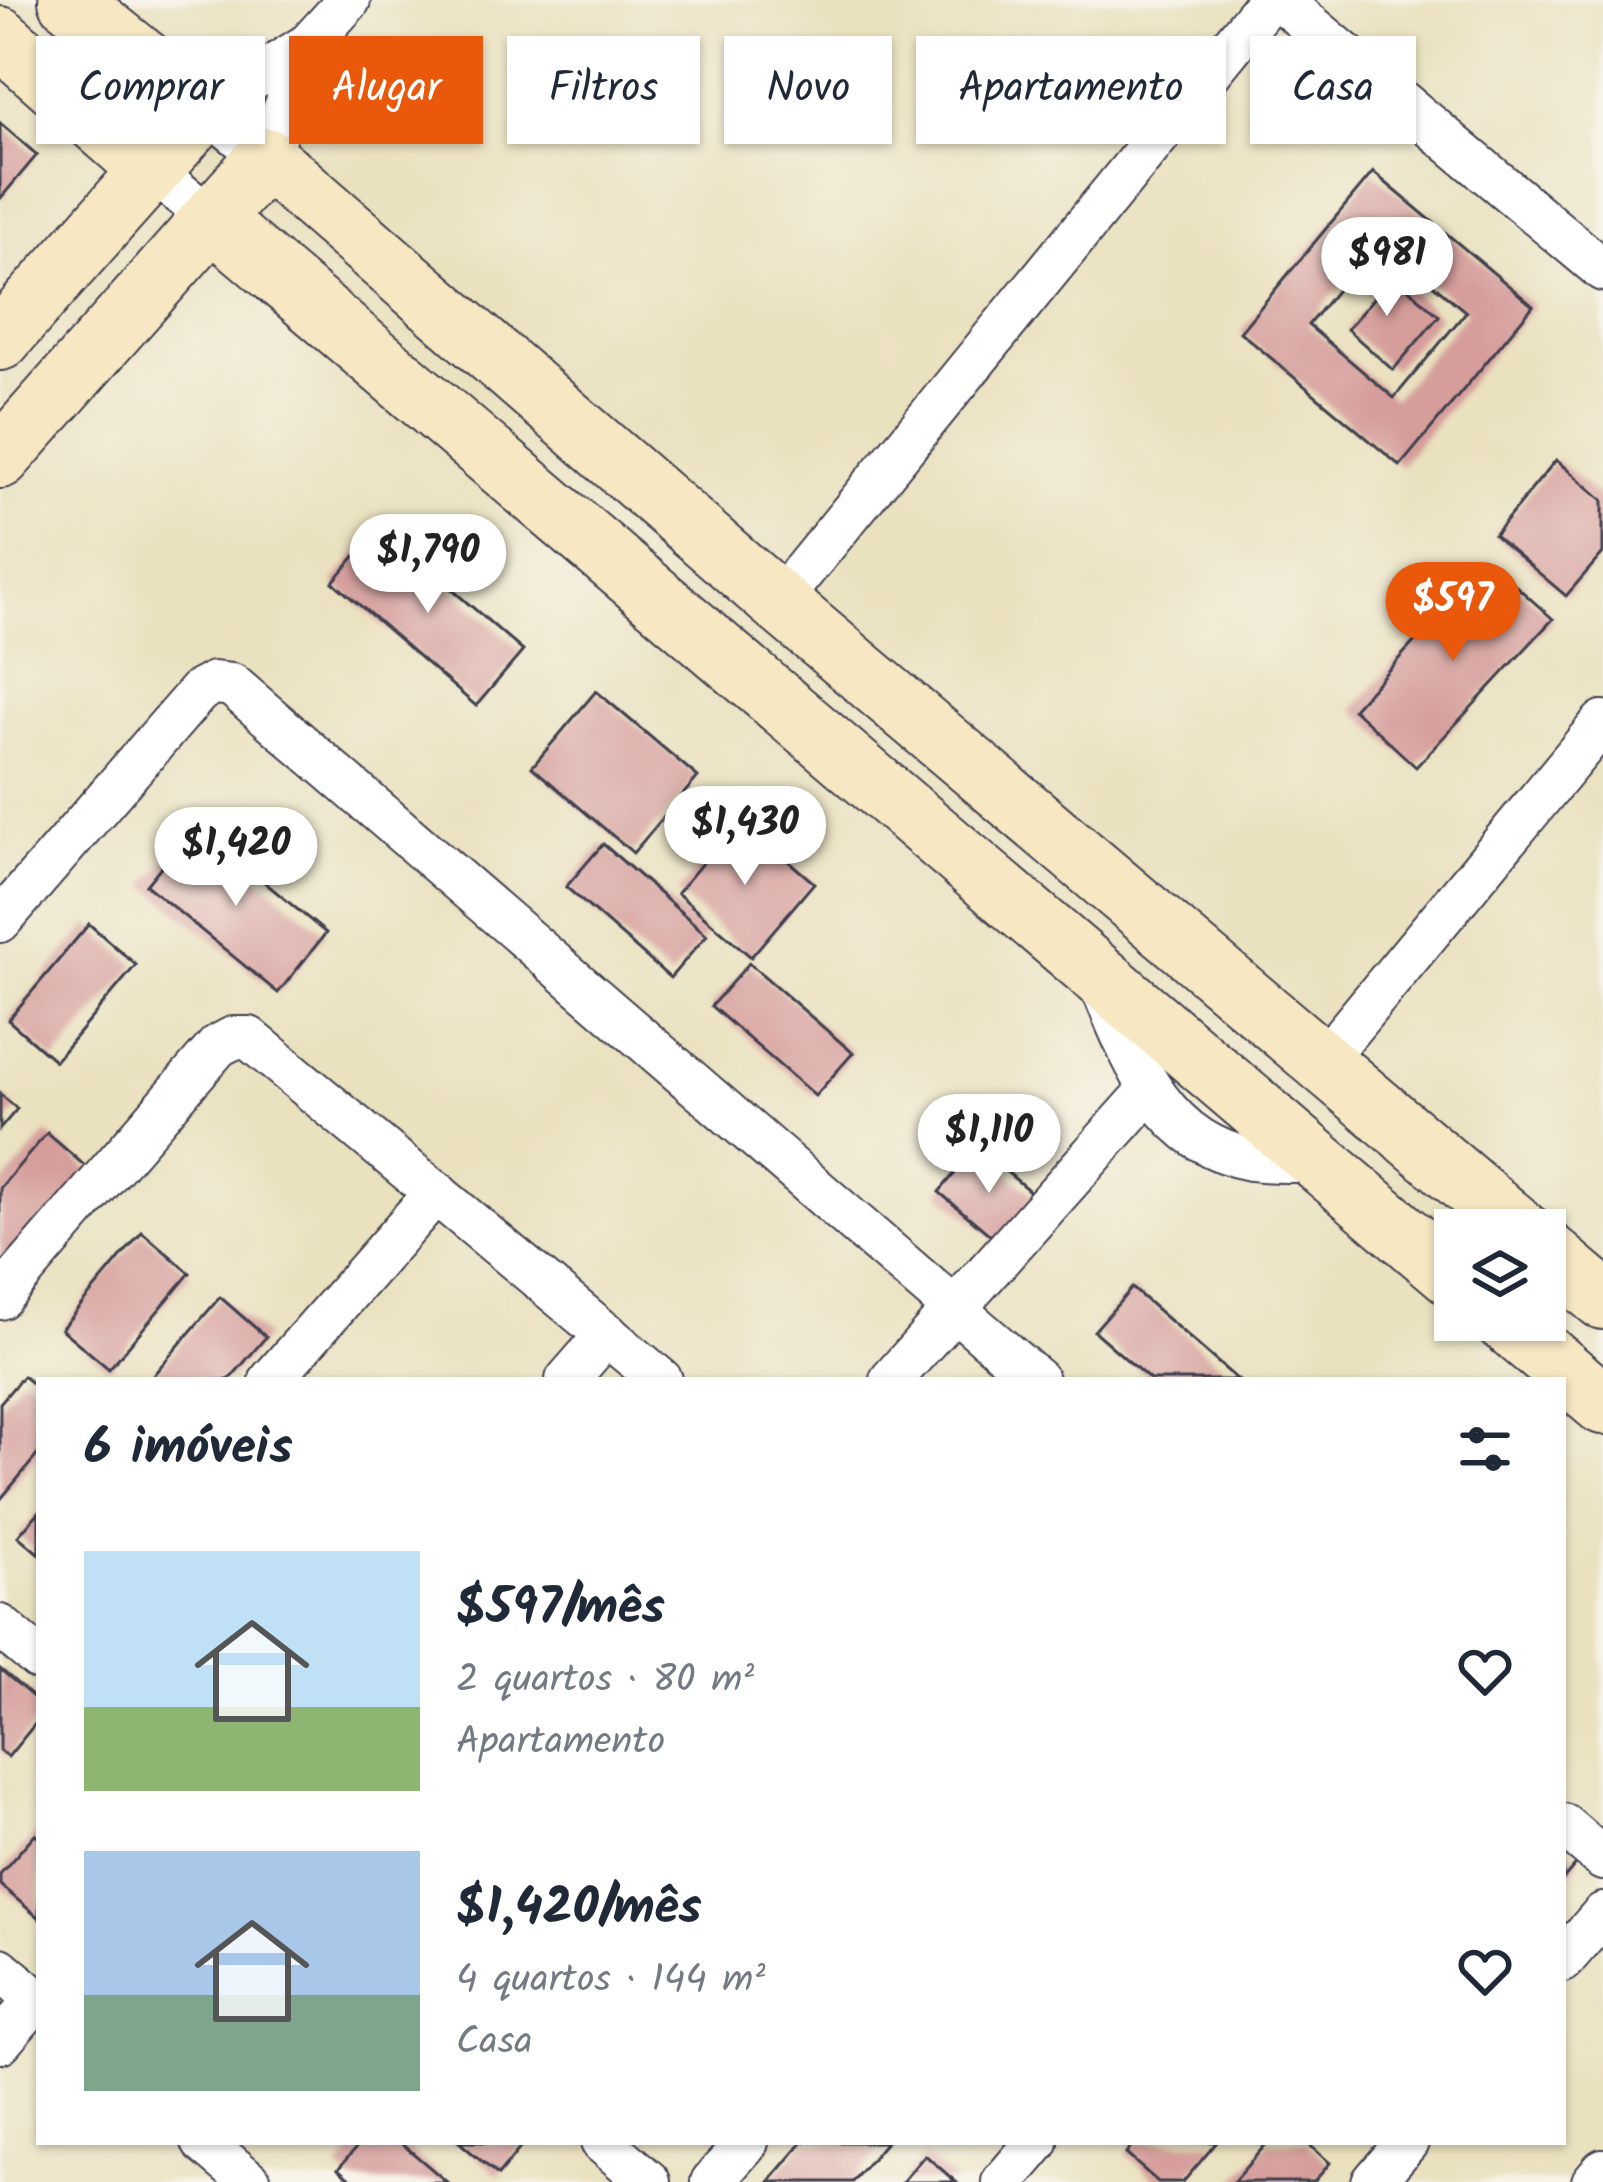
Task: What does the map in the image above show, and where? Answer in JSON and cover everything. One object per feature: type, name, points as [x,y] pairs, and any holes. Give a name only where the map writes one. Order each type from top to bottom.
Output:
[{"type":"street","points":[[69,0],[114,36]]},
{"type":"street","points":[[316,36],[349,0]]},
{"type":"street","points":[[778,602],[1270,0]]},
{"type":"street","points":[[1280,0],[1603,270]]},
{"type":"street","points":[[0,37],[1434,1260]]},
{"type":"street","points":[[0,458],[266,158],[289,97]]},
{"type":"street","points":[[0,340],[174,144]]},
{"type":"street","points":[[249,144],[778,602],[1496,1209]]},
{"type":"street","points":[[0,921],[199,691],[214,683],[232,685],[1033,1377]]},
{"type":"street","points":[[1321,1064],[1603,722]]},
{"type":"street","points":[[1096,973],[1149,1091],[1175,1119],[1209,1145],[1250,1159],[1318,1162]]},
{"type":"street","points":[[0,1298],[218,1046],[233,1037],[250,1038],[657,1377]]},
{"type":"street","points":[[894,1377],[1149,1091]]},
{"type":"street","points":[[274,1377],[436,1192]]},
{"type":"street","points":[[1566,1268],[1603,1299]]},
{"type":"street","points":[[570,1377],[607,1334]]},
{"type":"street","points":[[1529,1341],[1603,1404]]},
{"type":"street","points":[[1566,1828],[1603,1859]]},
{"type":"street","points":[[1566,1957],[1603,1914]]},
{"type":"street","points":[[0,1969],[36,1999]]},
{"type":"street","points":[[0,2042],[36,2003]]},
{"type":"street","points":[[606,2145],[649,2182]]},
{"type":"street","points":[[712,2182],[744,2145]]},
{"type":"street","points":[[1004,2182],[1035,2145]]},
{"type":"street","points":[[1373,2182],[1404,2145]]},
{"type":"street","points":[[1593,2182],[1603,2170]]},
{"type":"building","points":[[0,123],[37,155],[0,199]]},
{"type":"building","points":[[1373,172],[1533,306],[1400,466],[1240,332]],"holes":[[[1379,239],[1466,312],[1394,398],[1308,325]]]},
{"type":"building","points":[[1393,275],[1439,316],[1393,370],[1347,329]]},
{"type":"building","points":[[1556,460],[1603,500],[1603,553],[1566,596],[1494,535]]},
{"type":"building","points":[[380,527],[523,651],[476,706],[333,582]]},
{"type":"building","points":[[1488,561],[1553,619],[1416,767],[1353,709]]},
{"type":"building","points":[[596,691],[698,777],[633,853],[532,767]]},
{"type":"building","points":[[739,819],[814,883],[751,957],[677,893]]},
{"type":"building","points":[[195,825],[326,933],[278,993],[146,885]]},
{"type":"building","points":[[603,844],[707,935],[670,978],[566,887]]},
{"type":"building","points":[[89,924],[136,965],[55,1061],[8,1020]]},
{"type":"building","points":[[749,963],[853,1053],[815,1096],[711,1006]]},
{"type":"building","points":[[0,1094],[17,1109],[0,1129]]},
{"type":"building","points":[[47,1133],[93,1173],[11,1269],[0,1259],[0,1188]]},
{"type":"building","points":[[977,1147],[1039,1199],[1002,1245],[939,1192]]},
{"type":"building","points":[[142,1232],[190,1273],[109,1369],[61,1329]]},
{"type":"building","points":[[1132,1288],[1235,1377],[1147,1377],[1094,1331]]},
{"type":"building","points":[[220,1297],[266,1337],[232,1377],[152,1377]]},
{"type":"building","points":[[23,1376],[36,1387],[36,1457],[0,1500],[0,1403]]},
{"type":"building","points":[[36,1515],[36,1551],[18,1536]]},
{"type":"building","points":[[0,1669],[36,1699],[36,1723],[8,1757],[0,1751]]},
{"type":"building","points":[[36,1835],[36,1915],[0,1885],[0,1874]]},
{"type":"building","points":[[1566,1848],[1580,1860],[1566,1876]]},
{"type":"building","points":[[358,2145],[404,2145],[447,2182],[353,2182],[338,2169]]},
{"type":"building","points":[[463,2145],[523,2145],[498,2175]]},
{"type":"building","points":[[800,2145],[883,2145],[852,2182],[769,2182]]},
{"type":"building","points":[[1133,2145],[1214,2145],[1183,2182],[1158,2182],[1126,2154]]},
{"type":"building","points":[[1265,2145],[1309,2145],[1330,2163],[1314,2182],[1233,2182]]},
{"type":"building","points":[[925,2155],[956,2182],[902,2182]]}]
